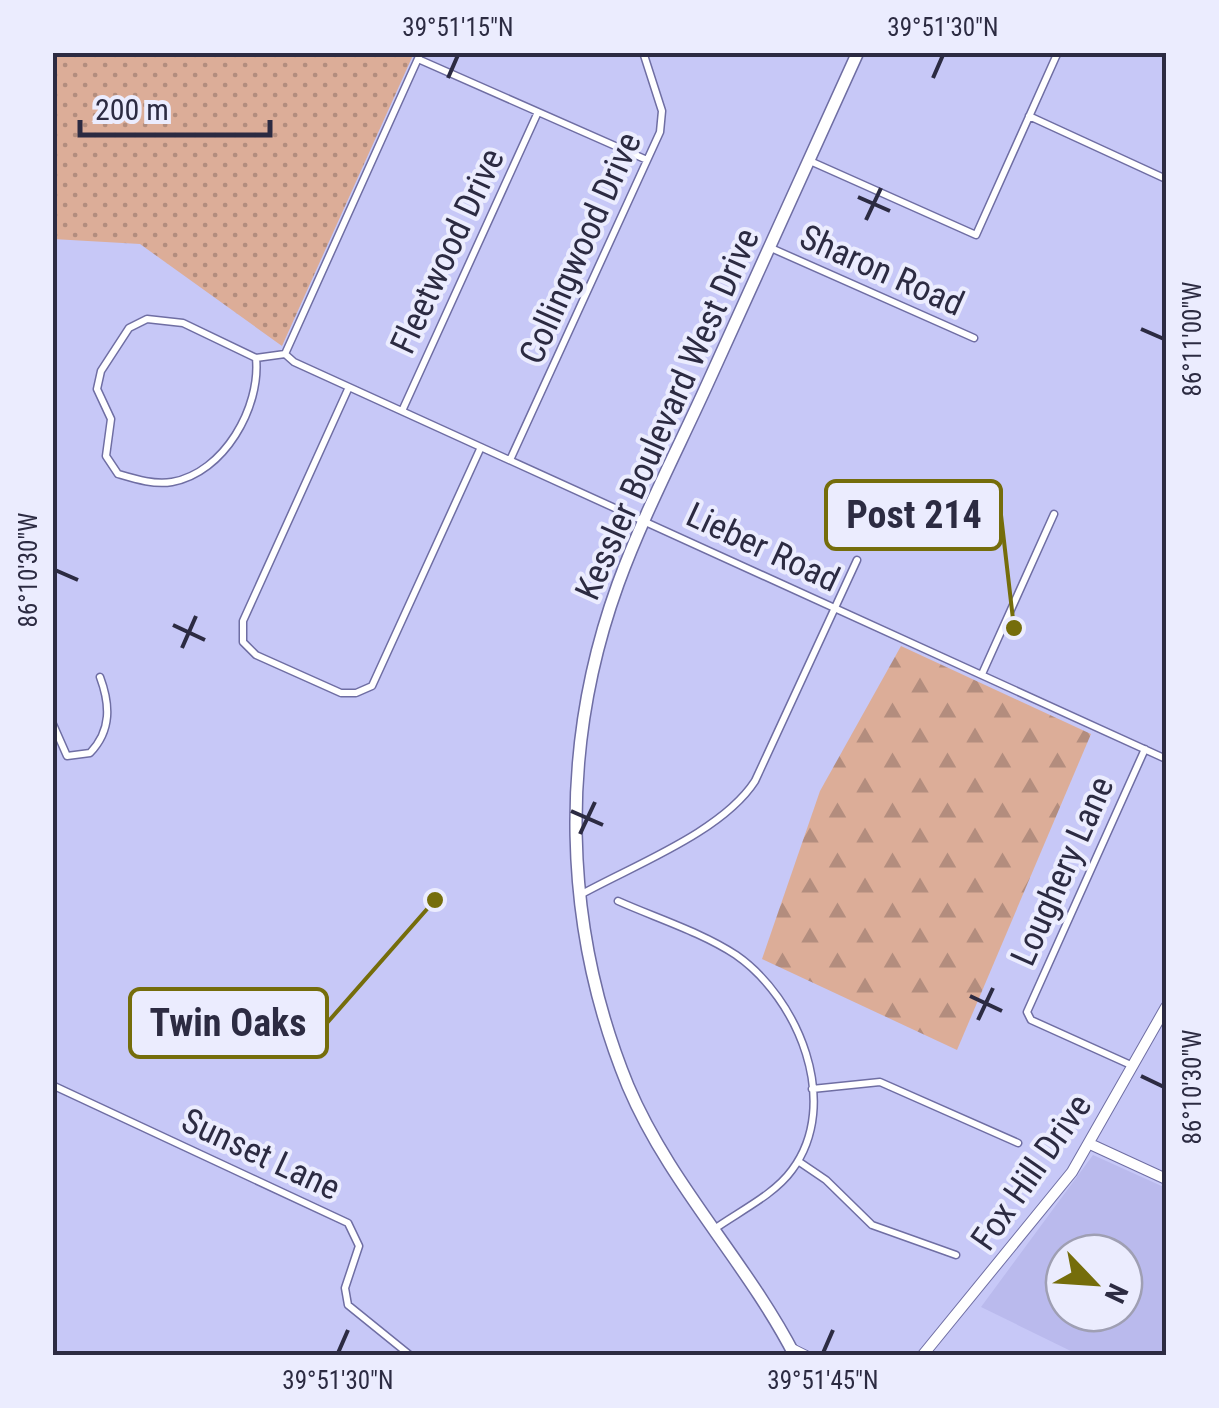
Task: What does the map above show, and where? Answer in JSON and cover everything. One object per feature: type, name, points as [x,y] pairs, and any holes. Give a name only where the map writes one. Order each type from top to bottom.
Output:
[{"type":"main road","name":"Kessler Boulevard West Drive","points":[[793,1352],[662,1154],[620,1064],[592,975],[579,895],[576,805],[586,704],[605,624],[645,520],[858,52]]},
{"type":"street","name":"Collingwood Drive","points":[[510,460],[663,120],[643,52]]},
{"type":"street","points":[[809,160],[976,235],[1058,52]]},
{"type":"street","points":[[256,358],[256,392],[230,441],[207,466],[190,477],[165,482],[126,476],[111,469],[106,456],[111,419],[98,381],[114,346],[132,326],[147,319],[177,321],[256,358],[285,354],[420,56],[647,160]]},
{"type":"street","name":"Fleetwood Drive","points":[[402,411],[538,112]]},
{"type":"street","points":[[1029,116],[1166,179]]},
{"type":"street","name":"Sharon Road","points":[[770,248],[974,338]]},
{"type":"street","name":"Lieber Road","points":[[285,354],[349,388],[1166,759]]},
{"type":"street","points":[[349,388],[243,621],[241,636],[253,654],[341,693],[358,692],[376,681],[481,447]]},
{"type":"street","points":[[982,674],[1054,514]]},
{"type":"street","points":[[579,895],[718,819],[741,800],[755,781],[857,560]]},
{"type":"street","points":[[52,722],[67,756],[90,753],[99,742],[109,714],[100,677]]},
{"type":"street","name":"Loughery Lane","points":[[1134,1066],[1031,1020],[1026,1011],[1145,749]]},
{"type":"street","points":[[618,900],[728,950],[758,973],[798,1033],[812,1089],[812,1120],[798,1161],[783,1180],[712,1230]]},
{"type":"street","name":"Fox Hill Drive","points":[[922,1356],[959,1316],[1090,1144],[1166,1007]]},
{"type":"street","points":[[812,1089],[862,1081],[883,1082],[1018,1143]]},
{"type":"street","name":"Sunset Lane","points":[[52,1085],[346,1221],[359,1246],[345,1288],[348,1305],[411,1356]]},
{"type":"street","points":[[1090,1144],[1166,1179]]},
{"type":"street","points":[[798,1161],[828,1182],[872,1225],[956,1255]]},
{"type":"street","points":[[793,1352],[806,1356]]},
{"type":"shaded area","points":[[1093,1155],[1166,1188],[1166,1355],[1079,1355],[981,1307]]},
{"type":"green space","points":[[52,53],[414,53],[282,346],[140,244],[53,239]]},
{"type":"green space","points":[[901,646],[1091,734],[957,1050],[762,959],[820,791]]},
{"type":"place","name":"Post 214","points":[[1014,628]]},
{"type":"place","name":"Twin Oaks","points":[[435,900]]}]
